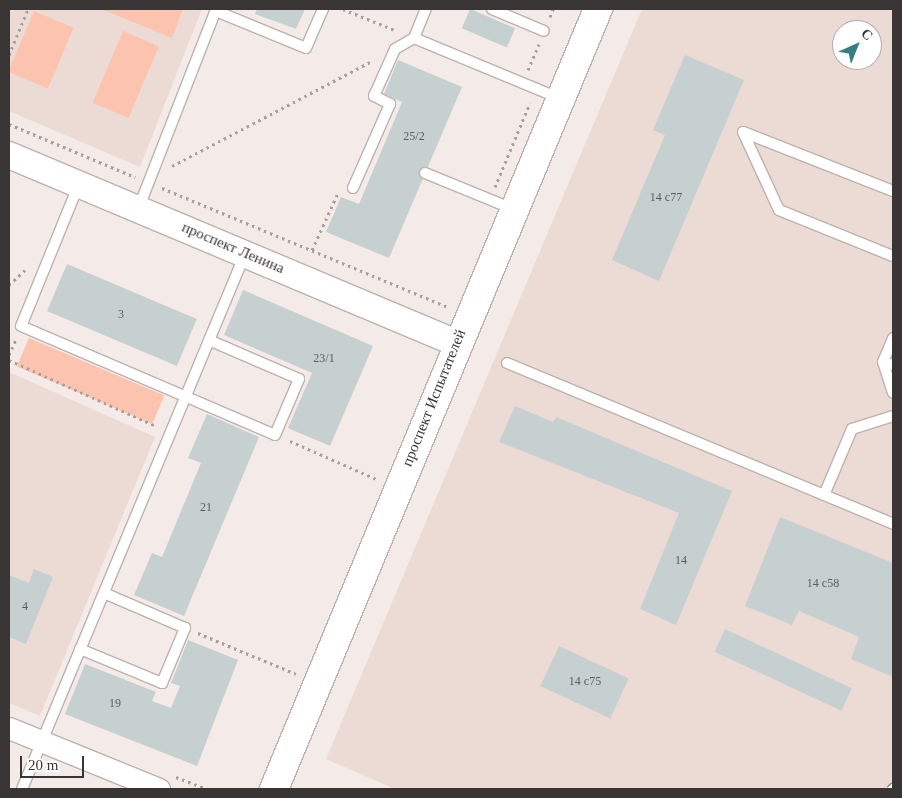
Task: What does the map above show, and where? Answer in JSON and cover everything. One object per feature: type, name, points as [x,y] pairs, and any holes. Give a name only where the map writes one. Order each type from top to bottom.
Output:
[{"type":"main road","name":"проспект Испытателей","points":[[274,789],[456,343],[598,9]]},
{"type":"street","name":"проспект Ленина","points":[[9,155],[139,207],[456,343]]},
{"type":"street","points":[[9,728],[159,789]]},
{"type":"lane","points":[[139,207],[216,10],[306,48],[323,9]]},
{"type":"lane","points":[[353,188],[390,104],[374,96],[395,49],[414,38],[426,9]]},
{"type":"lane","points":[[492,9],[544,31]]},
{"type":"lane","points":[[414,38],[560,98]]},
{"type":"lane","points":[[893,191],[742,132],[779,210],[893,256]]},
{"type":"lane","points":[[425,173],[513,209]]},
{"type":"lane","points":[[80,183],[21,326],[275,435],[299,379],[209,340]]},
{"type":"lane","points":[[22,789],[245,253]]},
{"type":"lane","points":[[893,338],[888,363],[893,392]]},
{"type":"lane","points":[[507,363],[893,524]]},
{"type":"lane","points":[[824,495],[852,429],[893,416]]},
{"type":"lane","points":[[80,649],[162,683],[186,628],[104,593]]},
{"type":"path","points":[[9,55],[28,9]]},
{"type":"path","points":[[343,9],[414,38]]},
{"type":"path","points":[[150,180],[395,49]]},
{"type":"path","points":[[9,124],[150,180],[446,306]]},
{"type":"path","points":[[312,250],[335,194],[353,188]]},
{"type":"path","points":[[9,360],[154,424],[167,440]]},
{"type":"path","points":[[275,435],[376,479]]},
{"type":"path","points":[[186,628],[296,674]]},
{"type":"shaded area","points":[[9,9],[202,9],[140,167],[9,111]]},
{"type":"shaded area","points":[[101,9],[183,9],[172,38]]},
{"type":"shaded area","points":[[642,9],[893,9],[893,789],[395,789],[326,759]]},
{"type":"shaded area","points":[[34,11],[74,28],[48,89],[9,72]]},
{"type":"shaded area","points":[[123,31],[159,46],[128,118],[93,103]]},
{"type":"shaded area","points":[[29,338],[164,395],[152,424],[17,367]]},
{"type":"shaded area","points":[[9,372],[155,437],[40,716],[9,703]]},
{"type":"building","points":[[257,9],[305,9],[296,29],[255,14]]},
{"type":"building","points":[[470,9],[515,28],[507,47],[462,28]]},
{"type":"building","points":[[685,55],[744,80],[659,281],[612,260],[665,135],[653,130]]},
{"type":"building","points":[[398,60],[462,87],[389,258],[326,232],[341,197],[359,204],[402,102],[384,94]]},
{"type":"building","points":[[67,264],[197,319],[177,366],[47,311]]},
{"type":"building","points":[[243,290],[373,346],[330,446],[288,428],[312,373],[224,335]]},
{"type":"building","points":[[515,406],[553,422],[556,417],[732,491],[676,625],[640,609],[679,513],[499,442]]},
{"type":"building","points":[[207,414],[259,437],[184,616],[134,595],[152,553],[162,557],[201,463],[188,458]]},
{"type":"building","points":[[780,517],[893,563],[893,677],[851,659],[859,637],[799,611],[792,625],[745,606]]},
{"type":"building","points":[[34,569],[53,577],[26,644],[9,637],[9,575],[29,583]]},
{"type":"building","points":[[725,629],[852,688],[841,711],[714,652]]},
{"type":"building","points":[[188,640],[238,660],[197,766],[65,714],[85,664],[156,692],[152,701],[171,708],[180,686],[171,683]]},
{"type":"building","points":[[559,646],[629,679],[610,718],[540,686]]},
{"type":"railway","points":[[889,789],[893,785]]}]
